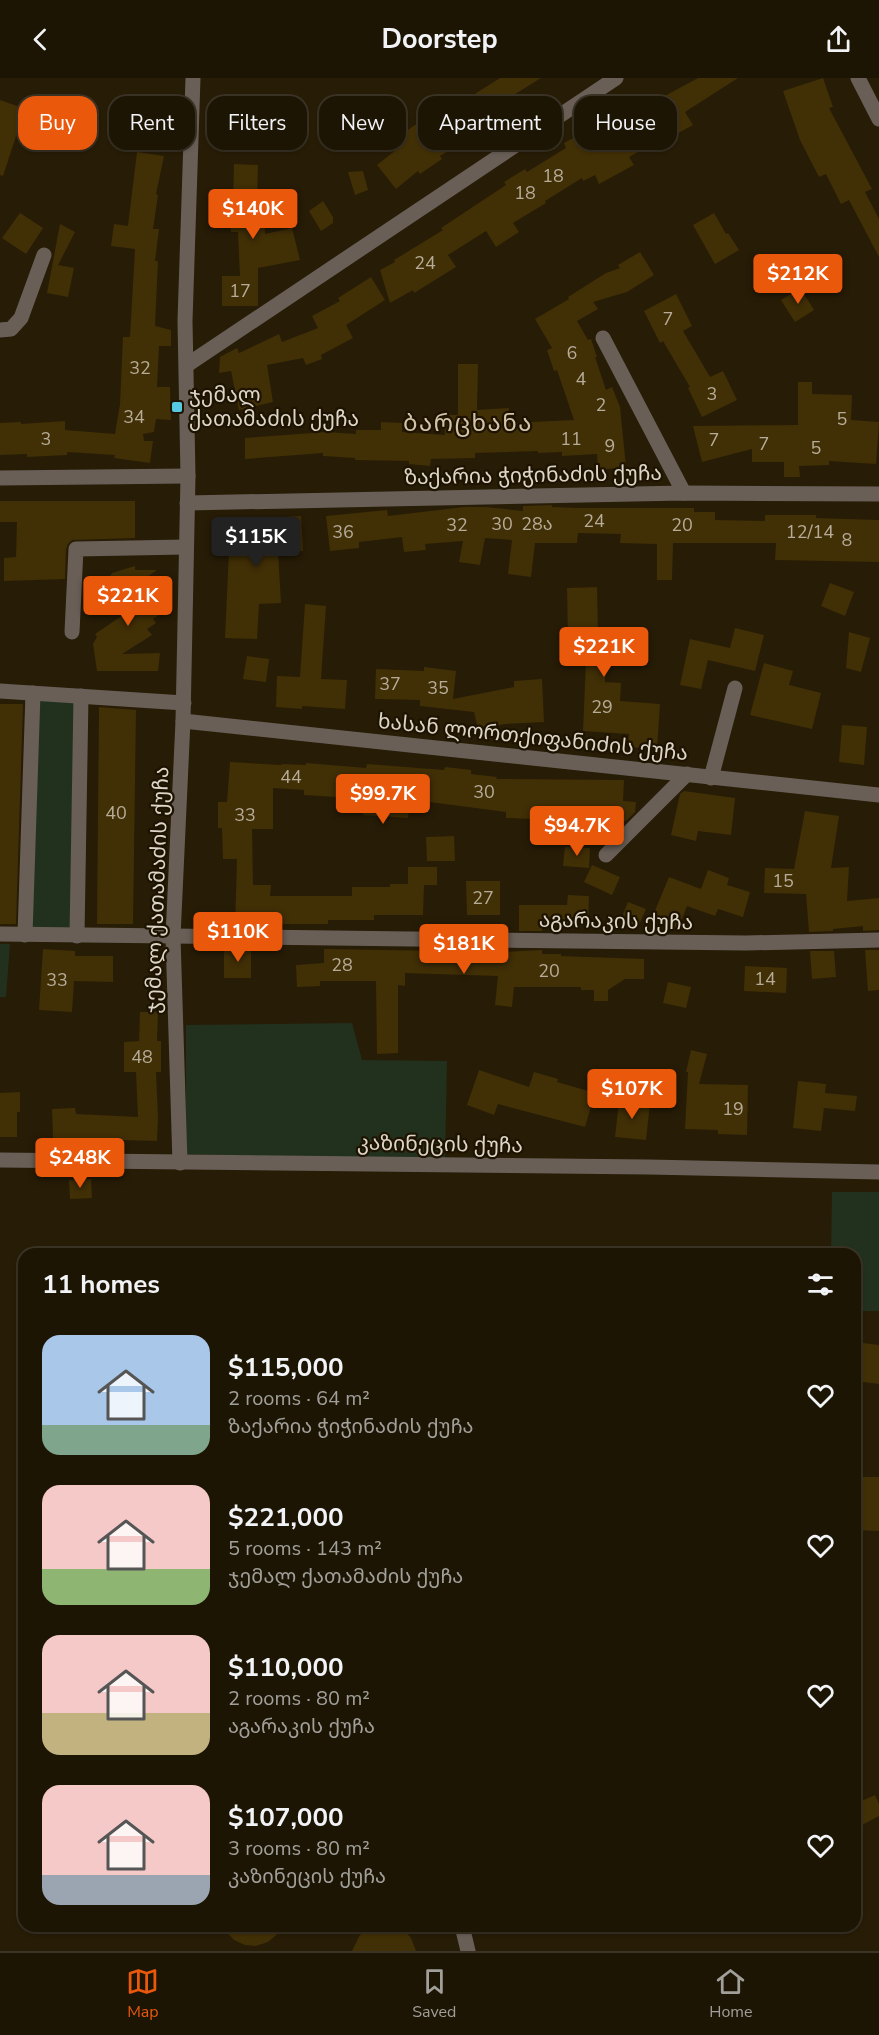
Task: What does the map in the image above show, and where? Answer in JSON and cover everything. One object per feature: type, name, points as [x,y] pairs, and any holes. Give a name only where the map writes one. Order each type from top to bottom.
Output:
[{"type":"street","name":"ჯემალ ქათამაძის ქუჩა","points":[[180,1163],[172,938],[184,703],[188,476],[185,321],[193,78]]},
{"type":"street","points":[[187,365],[616,78]]},
{"type":"street","points":[[858,78],[879,119]]},
{"type":"street","points":[[0,330],[11,329],[21,318],[44,255]]},
{"type":"street","points":[[603,338],[684,493]]},
{"type":"street","points":[[0,478],[188,476]]},
{"type":"street","name":"ზაქარია ჭიჭინაძის ქუჩა","points":[[187,502],[684,493],[879,494]]},
{"type":"street","points":[[72,632],[76,549],[186,547]]},
{"type":"street","points":[[711,778],[735,688]]},
{"type":"street","points":[[0,691],[184,703]]},
{"type":"street","points":[[25,935],[33,693]]},
{"type":"street","points":[[77,936],[81,696]]},
{"type":"street","name":"ხასან ლორთქიფანიძის ქუჩა","points":[[183,721],[879,795]]},
{"type":"street","points":[[606,855],[687,774]]},
{"type":"street","name":"აგარაკის ქუჩა","points":[[0,934],[172,938],[746,943],[879,940]]},
{"type":"street","name":"კაზინეცის ქუჩა","points":[[0,1160],[649,1167],[879,1172]]},
{"type":"street","points":[[463,1932],[468,1951]]},
{"type":"green space","points":[[33,693],[81,696],[77,936],[25,935]]},
{"type":"green space","points":[[0,944],[10,944],[6,997],[0,997]]},
{"type":"green space","points":[[352,1023],[362,1060],[447,1061],[445,1161],[186,1154],[186,1025]]},
{"type":"green space","points":[[832,1192],[879,1192],[879,1311],[861,1311],[861,1248],[831,1248]]},
{"type":"building","points":[[500,78],[541,78],[512,96],[472,96]]},
{"type":"building","points":[[698,78],[738,78],[685,112],[693,125],[677,134],[677,96],[665,96]]},
{"type":"building","points":[[823,78],[833,107],[829,108],[872,189],[865,192],[879,219],[879,257],[849,200],[841,204],[826,174],[819,177],[800,140],[783,91]]},
{"type":"building","points":[[0,100],[18,106],[18,130],[3,176],[0,175]]},
{"type":"building","points":[[418,123],[418,150],[450,150],[440,156],[442,159],[420,174],[418,171],[396,189],[377,165],[396,150],[406,150],[406,131]]},
{"type":"building","points":[[574,138],[574,150],[642,150],[629,157],[634,165],[599,184],[595,175],[583,181],[582,178],[545,201],[546,203],[513,223],[519,232],[496,247],[486,231],[448,255],[456,267],[414,293],[413,290],[390,303],[380,270],[443,230],[441,228],[506,185],[504,182],[525,169],[527,172],[566,148],[564,143]]},
{"type":"building","points":[[137,152],[164,156],[156,194],[158,195],[153,229],[159,229],[155,261],[158,261],[155,326],[171,330],[171,346],[159,346],[157,387],[170,387],[171,420],[156,419],[154,432],[143,434],[144,441],[153,441],[150,463],[114,458],[115,455],[67,452],[67,455],[27,457],[27,454],[0,455],[0,423],[65,421],[65,430],[115,434],[120,404],[123,337],[130,337],[135,249],[111,246],[114,224],[128,226]]},
{"type":"building","points":[[234,164],[258,165],[257,200],[263,200],[265,234],[292,228],[300,260],[258,268],[258,306],[222,306],[222,276],[240,276],[238,232],[231,232],[229,202],[233,202]]},
{"type":"building","points":[[363,171],[368,190],[355,195],[348,172]]},
{"type":"building","points":[[323,201],[333,217],[333,223],[321,231],[309,211]]},
{"type":"building","points":[[20,213],[43,228],[26,254],[2,238]]},
{"type":"building","points":[[714,213],[726,234],[728,233],[739,250],[715,264],[693,225]]},
{"type":"building","points":[[60,224],[75,232],[58,265],[74,268],[68,297],[47,293]]},
{"type":"building","points":[[640,252],[654,275],[627,292],[593,302],[598,309],[577,321],[588,340],[591,339],[606,390],[612,387],[620,407],[626,467],[598,470],[597,454],[562,456],[562,452],[538,453],[538,451],[475,453],[475,458],[431,459],[430,466],[409,464],[409,461],[355,460],[355,458],[323,456],[323,453],[245,459],[245,438],[326,432],[356,434],[356,430],[381,430],[381,422],[402,423],[402,432],[445,435],[444,415],[458,415],[458,364],[478,364],[477,410],[509,408],[510,423],[574,420],[557,370],[554,371],[547,350],[552,348],[535,319],[606,273],[620,268],[618,265]]},
{"type":"building","points":[[371,277],[385,300],[346,325],[353,338],[321,355],[322,359],[306,365],[303,358],[267,365],[273,402],[239,410],[231,371],[219,373],[220,357],[237,348],[239,353],[279,334],[282,342],[318,328],[312,316],[340,301],[338,298]]},
{"type":"building","points":[[800,288],[814,310],[795,322],[781,300]]},
{"type":"building","points":[[676,294],[692,326],[683,331],[710,377],[723,371],[737,400],[702,417],[688,388],[690,387],[663,341],[660,343],[644,311]]},
{"type":"building","points":[[798,382],[812,382],[812,394],[852,395],[851,420],[879,422],[876,464],[829,461],[829,465],[799,466],[800,477],[784,477],[784,462],[752,462],[752,449],[702,462],[693,426],[798,425]]},
{"type":"building","points":[[0,501],[135,501],[135,538],[72,540],[66,549],[65,579],[4,581],[4,558],[16,557],[17,522],[0,522]]},
{"type":"building","points":[[552,505],[552,507],[578,508],[694,508],[694,512],[715,512],[715,520],[765,521],[765,515],[816,515],[816,518],[879,520],[879,562],[775,560],[776,543],[673,543],[672,580],[657,580],[657,544],[620,543],[621,534],[578,533],[577,543],[535,543],[531,577],[508,574],[512,540],[485,538],[480,565],[459,562],[463,541],[425,544],[426,550],[404,552],[402,537],[359,542],[359,548],[330,551],[326,516],[387,510],[388,516],[464,507],[523,511],[523,506]]},
{"type":"building","points":[[301,516],[303,551],[278,552],[281,603],[259,604],[257,639],[225,638],[229,551],[221,552],[220,525],[249,524],[249,519]]},
{"type":"building","points":[[135,566],[135,570],[157,570],[139,583],[160,614],[153,619],[156,623],[147,629],[152,635],[122,654],[160,653],[158,671],[97,671],[93,644],[97,637],[95,634],[123,615],[119,610],[134,599],[110,586],[108,579],[112,573]]},
{"type":"building","points":[[830,583],[854,592],[845,616],[821,606]]},
{"type":"building","points":[[597,587],[598,636],[606,637],[605,682],[621,683],[620,701],[660,704],[657,749],[628,747],[629,734],[583,731],[586,661],[563,660],[564,636],[568,636],[567,588]]},
{"type":"building","points":[[305,604],[326,606],[321,679],[347,680],[345,709],[276,707],[277,676],[300,677]]},
{"type":"building","points":[[735,628],[764,635],[755,671],[708,660],[701,689],[680,685],[690,639],[730,648]]},
{"type":"building","points":[[849,632],[870,638],[861,672],[846,668]]},
{"type":"building","points":[[247,656],[269,659],[266,682],[243,679]]},
{"type":"building","points":[[764,663],[793,671],[789,685],[821,693],[812,729],[750,715]]},
{"type":"building","points":[[424,667],[456,671],[453,699],[514,687],[514,681],[542,679],[544,722],[505,724],[478,729],[474,712],[420,706],[420,700],[375,699],[376,669],[424,671]]},
{"type":"building","points":[[0,704],[23,704],[16,924],[0,924]]},
{"type":"building","points":[[99,707],[136,710],[133,924],[97,924]]},
{"type":"building","points":[[842,725],[867,727],[864,765],[839,762]]},
{"type":"building","points":[[230,762],[282,765],[306,765],[306,763],[366,768],[367,764],[444,770],[445,767],[471,770],[471,774],[497,777],[496,779],[624,780],[623,801],[636,802],[635,812],[626,821],[593,819],[593,814],[534,815],[533,819],[506,818],[506,812],[422,801],[422,808],[409,807],[408,818],[363,815],[364,806],[336,804],[336,797],[304,795],[304,790],[273,788],[273,829],[252,829],[253,885],[271,885],[270,896],[352,896],[352,887],[390,887],[390,884],[408,884],[408,867],[437,867],[437,885],[424,885],[423,915],[374,915],[374,920],[328,920],[328,924],[251,924],[251,927],[235,927],[237,859],[223,859],[222,828],[218,828],[218,802],[227,802]]},
{"type":"building","points":[[684,791],[735,798],[731,835],[698,831],[696,841],[671,835],[680,794]]},
{"type":"building","points":[[805,811],[839,816],[831,868],[849,867],[847,901],[879,898],[879,930],[863,931],[863,926],[809,932],[806,894],[764,893],[765,868],[794,869]]},
{"type":"building","points":[[454,836],[455,861],[427,861],[426,837]]},
{"type":"building","points":[[565,847],[590,848],[589,868],[563,866]]},
{"type":"building","points":[[592,865],[620,877],[612,895],[584,882]]},
{"type":"building","points":[[708,870],[729,878],[727,885],[750,892],[743,917],[718,909],[715,916],[687,906],[678,929],[652,918],[669,877],[701,889]]},
{"type":"building","points":[[466,881],[500,881],[500,915],[467,915]]},
{"type":"building","points":[[568,895],[589,896],[588,926],[542,923],[542,931],[519,931],[519,905],[567,905]]},
{"type":"building","points":[[628,902],[646,909],[638,927],[621,919]]},
{"type":"building","points":[[234,947],[251,947],[251,978],[224,978],[224,949],[234,949]]},
{"type":"building","points":[[43,949],[75,951],[75,956],[113,956],[113,982],[74,981],[72,1012],[39,1010]]},
{"type":"building","points":[[324,949],[501,952],[542,950],[542,954],[561,954],[561,956],[644,959],[644,979],[625,979],[608,990],[608,1001],[594,1001],[594,990],[581,990],[581,987],[514,987],[512,1007],[495,1005],[498,976],[405,973],[405,986],[398,985],[398,1053],[377,1054],[376,981],[320,981],[320,986],[297,987],[296,965],[324,963]]},
{"type":"building","points":[[865,950],[879,950],[879,990],[868,991]]},
{"type":"building","points":[[810,951],[834,951],[836,977],[812,979]]},
{"type":"building","points":[[745,966],[787,968],[786,993],[744,991]]},
{"type":"building","points":[[668,982],[691,987],[686,1008],[663,1003]]},
{"type":"building","points":[[140,1012],[158,1012],[157,1041],[161,1041],[161,1072],[156,1072],[157,1141],[53,1138],[52,1109],[75,1108],[76,1114],[138,1117],[136,1072],[124,1072],[124,1042],[139,1041]]},
{"type":"building","points":[[691,1050],[707,1054],[699,1084],[748,1085],[747,1135],[718,1134],[718,1130],[685,1129],[688,1072],[686,1072]]},
{"type":"building","points":[[479,1070],[529,1087],[534,1072],[558,1079],[557,1082],[595,1093],[585,1127],[498,1104],[494,1115],[467,1105]]},
{"type":"building","points":[[798,1081],[826,1084],[825,1093],[857,1096],[855,1111],[824,1108],[821,1131],[793,1128]]},
{"type":"building","points":[[20,1092],[17,1137],[0,1137],[0,1093]]},
{"type":"building","points":[[619,1101],[650,1104],[646,1140],[615,1137]]},
{"type":"building","points":[[91,1179],[92,1198],[70,1199],[69,1180]]},
{"type":"building","points":[[861,1343],[879,1345],[879,1384],[861,1382]]},
{"type":"building","points":[[861,1477],[879,1477],[879,1531],[861,1530]]},
{"type":"building","points":[[875,1795],[879,1804],[879,1816],[861,1825],[861,1801]]},
{"type":"building","points":[[227,1932],[280,1932],[268,1942],[256,1946],[245,1945],[234,1940]]},
{"type":"building","points":[[364,1932],[406,1932],[411,1938],[416,1951],[352,1951]]},
{"type":"place","name":"ჯემალ ქათამაძის ქუჩა","points":[[177,407]]},
{"type":"district","name":"ბარცხანა","points":[[468,423]]}]
